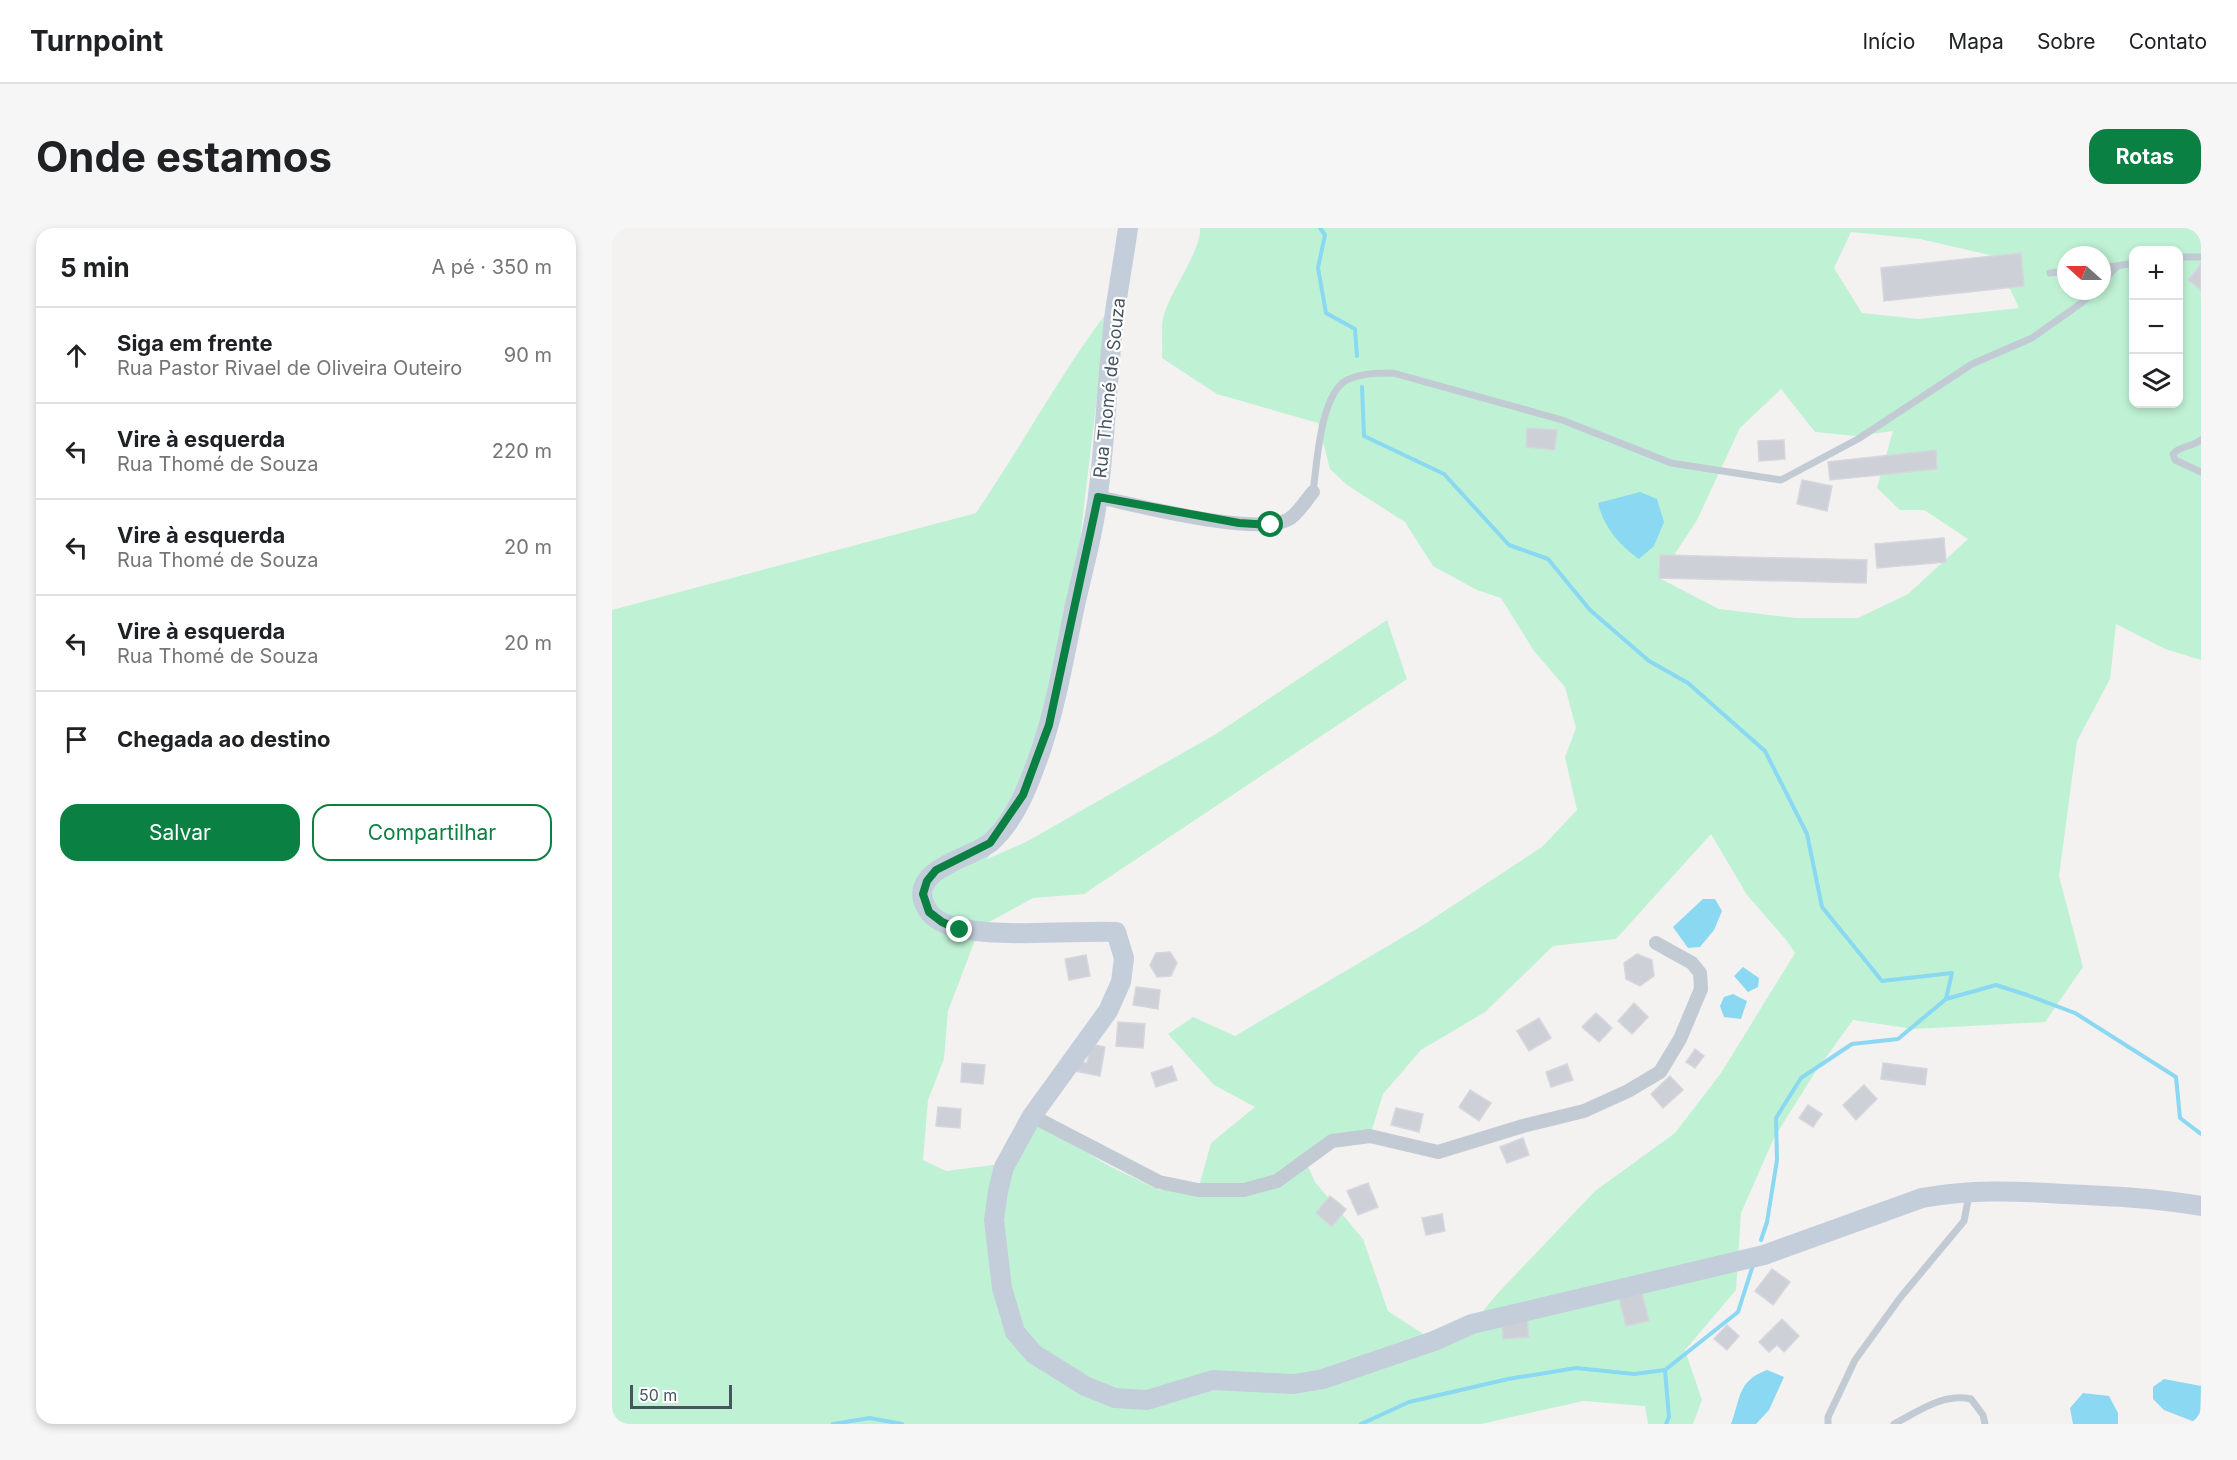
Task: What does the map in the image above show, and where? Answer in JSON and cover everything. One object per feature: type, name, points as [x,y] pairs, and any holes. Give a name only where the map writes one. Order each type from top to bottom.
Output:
[{"type":"street","name":"Rua Thomé de Souza","points":[[1032,1116],[1108,1011],[1121,982],[1124,958],[1116,932],[1088,930],[982,933],[960,930],[942,922],[929,912],[923,894],[927,881],[936,870],[990,843],[1023,795],[1049,725],[1098,497],[1115,312],[1128,228]]},
{"type":"street","points":[[1098,497],[1239,523],[1271,525],[1290,519],[1313,492]]},
{"type":"street","points":[[1656,943],[1692,963],[1700,973],[1701,989],[1680,1039],[1660,1072],[1628,1091],[1584,1111],[1523,1126],[1438,1152],[1370,1136],[1332,1142],[1277,1180],[1244,1190],[1198,1190],[1159,1182],[1032,1116],[1004,1167],[994,1220],[1002,1288],[1015,1332],[1034,1354],[1085,1386],[1115,1398],[1147,1400],[1213,1380],[1294,1384],[1323,1379],[1434,1341],[1472,1324],[1764,1255],[1922,1198],[2010,1191],[2152,1198],[2201,1206]]},
{"type":"lane","points":[[2183,256],[2201,258]]},
{"type":"lane","points":[[2111,266],[2129,264]]},
{"type":"lane","points":[[2111,273],[2117,266]]},
{"type":"lane","points":[[2049,273],[2057,272]]},
{"type":"lane","points":[[1313,492],[1329,402],[1346,380],[1369,374],[1393,373],[1562,420],[1671,464],[1781,480],[1858,439],[1972,364],[2032,338],[2085,300]]},
{"type":"lane","points":[[2201,440],[2194,445],[2178,448],[2173,454],[2175,460],[2201,472]]},
{"type":"lane","points":[[1828,1424],[1828,1417],[1855,1360],[1900,1299],[1964,1221],[1969,1193]]},
{"type":"lane","points":[[1894,1424],[1930,1405],[1956,1396],[1971,1399],[1983,1415],[1985,1424]]},
{"type":"green space","points":[[1200,228],[2201,228],[2201,660],[2165,649],[2116,624],[2110,679],[2077,741],[2059,876],[2083,967],[2045,1022],[1913,1029],[1853,1020],[1814,1074],[1774,1138],[1741,1213],[1736,1290],[1685,1350],[1702,1400],[1693,1424],[1648,1424],[1645,1406],[1583,1401],[1481,1424],[612,1424],[612,610],[976,513],[1089,336],[1107,312],[1058,726],[1003,837],[987,859],[1026,842],[1216,734],[1387,620],[1407,679],[1084,894],[1033,898],[980,927],[948,1011],[944,1059],[928,1100],[923,1160],[946,1171],[1009,1163],[1037,1122],[1109,1166],[1159,1190],[1198,1190],[1211,1143],[1255,1107],[1214,1085],[1168,1034],[1193,1017],[1235,1036],[1420,927],[1542,847],[1577,810],[1565,757],[1576,728],[1565,687],[1534,651],[1501,598],[1477,590],[1433,566],[1405,522],[1347,485],[1330,469],[1318,423],[1217,394],[1162,358],[1164,315],[1196,247]],"holes":[[[1851,232],[1920,239],[1994,256],[2019,308],[1919,319],[1862,313],[1834,268]],[[1781,389],[1815,432],[1856,436],[1893,431],[1877,488],[1900,510],[1924,510],[1968,539],[1908,594],[1858,618],[1796,618],[1719,609],[1659,578],[1697,520],[1740,428]],[[1711,834],[1747,895],[1795,953],[1721,1073],[1675,1133],[1595,1191],[1498,1293],[1472,1324],[1434,1341],[1388,1311],[1363,1239],[1315,1182],[1305,1160],[1332,1141],[1370,1136],[1383,1094],[1421,1050],[1485,1012],[1553,946],[1616,939]]]},
{"type":"water","points":[[1640,492],[1657,499],[1664,522],[1654,546],[1639,559],[1613,534],[1598,503]]},
{"type":"water","points":[[1703,899],[1715,899],[1722,911],[1714,930],[1700,947],[1688,948],[1673,927]]},
{"type":"water","points":[[1743,967],[1759,978],[1758,987],[1748,992],[1734,976]]},
{"type":"water","points":[[1733,994],[1747,1001],[1741,1019],[1724,1017],[1720,1006],[1724,997]]},
{"type":"water","points":[[1767,1370],[1784,1377],[1769,1410],[1756,1424],[1731,1424],[1745,1385],[1757,1374]]},
{"type":"water","points":[[2164,1379],[2201,1386],[2200,1424],[2164,1410],[2153,1399],[2153,1387]]},
{"type":"water","points":[[2083,1393],[2109,1396],[2118,1413],[2118,1424],[2073,1424],[2070,1408]]},
{"type":"building","points":[[2021,253],[2024,286],[1884,301],[1881,268]]},
{"type":"building","points":[[2201,264],[2201,290],[2188,280]]},
{"type":"building","points":[[1527,428],[1557,430],[1555,450],[1526,447]]},
{"type":"building","points":[[1784,440],[1785,459],[1759,461],[1758,441]]},
{"type":"building","points":[[1936,450],[1937,469],[1830,480],[1828,462]]},
{"type":"building","points":[[1802,480],[1832,486],[1827,511],[1797,504]]},
{"type":"building","points":[[1944,538],[1946,562],[1877,568],[1875,544]]},
{"type":"building","points":[[1660,555],[1867,560],[1866,583],[1659,578]]},
{"type":"building","points":[[1170,952],[1177,963],[1171,976],[1157,977],[1150,965],[1156,953]]},
{"type":"building","points":[[1637,954],[1652,960],[1654,976],[1640,986],[1626,979],[1624,963]]},
{"type":"building","points":[[1086,955],[1090,976],[1069,980],[1065,959]]},
{"type":"building","points":[[1136,987],[1160,990],[1158,1009],[1133,1005]]},
{"type":"building","points":[[1634,1003],[1648,1017],[1632,1034],[1618,1021]]},
{"type":"building","points":[[1596,1013],[1612,1028],[1599,1042],[1582,1027]]},
{"type":"building","points":[[1539,1018],[1551,1038],[1529,1051],[1517,1031]]},
{"type":"building","points":[[1118,1022],[1145,1024],[1143,1048],[1116,1046]]},
{"type":"building","points":[[1091,1044],[1105,1047],[1100,1076],[1074,1071],[1076,1061],[1087,1063]]},
{"type":"building","points":[[1695,1049],[1704,1056],[1695,1068],[1686,1062]]},
{"type":"building","points":[[962,1063],[985,1065],[983,1084],[961,1082]]},
{"type":"building","points":[[1883,1063],[1927,1069],[1925,1085],[1881,1079]]},
{"type":"building","points":[[1567,1064],[1573,1080],[1551,1087],[1546,1072]]},
{"type":"building","points":[[1172,1066],[1177,1080],[1156,1087],[1151,1073]]},
{"type":"building","points":[[1670,1076],[1683,1090],[1663,1108],[1651,1094]]},
{"type":"building","points":[[1864,1085],[1877,1099],[1856,1120],[1843,1105]]},
{"type":"building","points":[[1470,1090],[1491,1103],[1479,1121],[1459,1107]]},
{"type":"building","points":[[1808,1105],[1822,1114],[1813,1127],[1799,1118]]},
{"type":"building","points":[[938,1107],[961,1109],[960,1128],[936,1126]]},
{"type":"building","points":[[1396,1108],[1423,1114],[1419,1132],[1391,1125]]},
{"type":"building","points":[[1523,1138],[1529,1155],[1507,1163],[1500,1147]]},
{"type":"building","points":[[1368,1183],[1378,1207],[1358,1215],[1347,1191]]},
{"type":"building","points":[[1330,1196],[1346,1209],[1332,1227],[1316,1213]]},
{"type":"building","points":[[1442,1214],[1445,1231],[1426,1235],[1422,1218]]},
{"type":"building","points":[[1772,1269],[1790,1282],[1773,1305],[1755,1291]]},
{"type":"building","points":[[1642,1293],[1649,1321],[1626,1326],[1619,1298]]},
{"type":"building","points":[[1527,1318],[1529,1337],[1503,1339],[1502,1321]]},
{"type":"building","points":[[1782,1319],[1799,1336],[1784,1352],[1777,1345],[1769,1352],[1759,1342]]},
{"type":"building","points":[[1727,1325],[1739,1336],[1727,1350],[1714,1339]]},
{"type":"waterway","points":[[1320,228],[1325,235],[1318,268],[1326,313],[1355,329],[1357,356]]},
{"type":"waterway","points":[[1362,387],[1364,436],[1444,474],[1509,545],[1548,559],[1590,610],[1649,661],[1688,683],[1765,751],[1807,834],[1822,907],[1882,981],[1952,973],[1946,999]]},
{"type":"waterway","points":[[1761,1240],[1767,1222],[1777,1160],[1776,1118],[1801,1078],[1852,1044],[1898,1039],[1946,999],[1996,985],[2075,1013],[2176,1077],[2180,1118],[2201,1134]]},
{"type":"waterway","points":[[1361,1424],[1409,1402],[1508,1379],[1576,1368],[1634,1374],[1665,1370],[1738,1312],[1753,1265]]},
{"type":"waterway","points":[[1665,1370],[1669,1417],[1666,1424]]},
{"type":"waterway","points":[[833,1424],[870,1418],[902,1424]]},
{"type":"route","points":[[960,930],[942,922],[929,912],[923,894],[927,881],[936,870],[990,843],[1004,826],[1023,795],[1049,725],[1098,497],[1239,523],[1271,525]]}]
